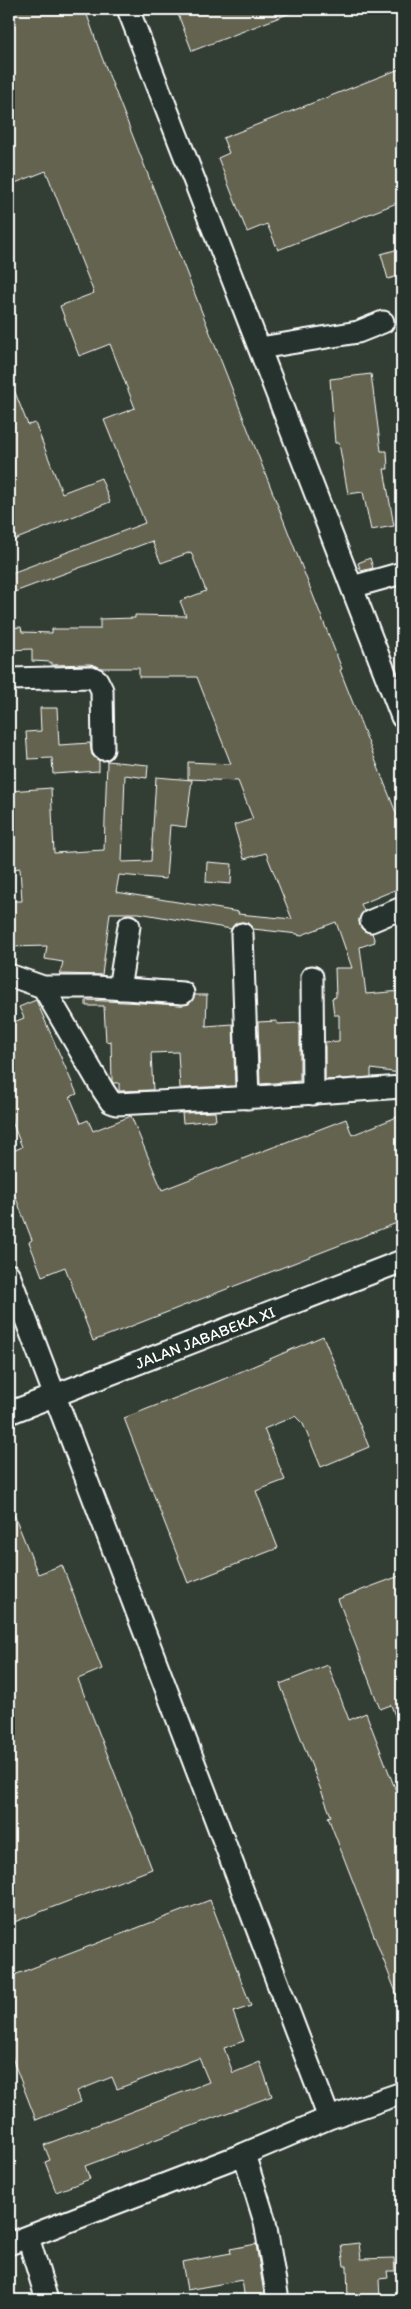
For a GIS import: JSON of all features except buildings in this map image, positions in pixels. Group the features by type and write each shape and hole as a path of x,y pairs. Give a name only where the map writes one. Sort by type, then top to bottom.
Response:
{"street":[{"path":"128,9 402,717"},
{"path":"260,348 358,332 383,322"},
{"path":"352,587 402,573"},
{"path":"9,679 91,677 97,680 102,690 103,749"},
{"path":"371,921 402,908"},
{"path":"119,989 129,926"},
{"path":"242,934 248,1098"},
{"path":"9,975 43,987 183,993"},
{"path":"312,978 313,1094"},
{"path":"43,987 112,1102 121,1105 402,1087"},
{"name":"JALAN JABABEKA XI","path":"9,1413 402,1261"},
{"path":"9,1275 329,2118"},
{"path":"47,2300 18,2241 244,2154 329,2118 402,2093"},
{"path":"244,2154 264,2222 278,2300"}]}
